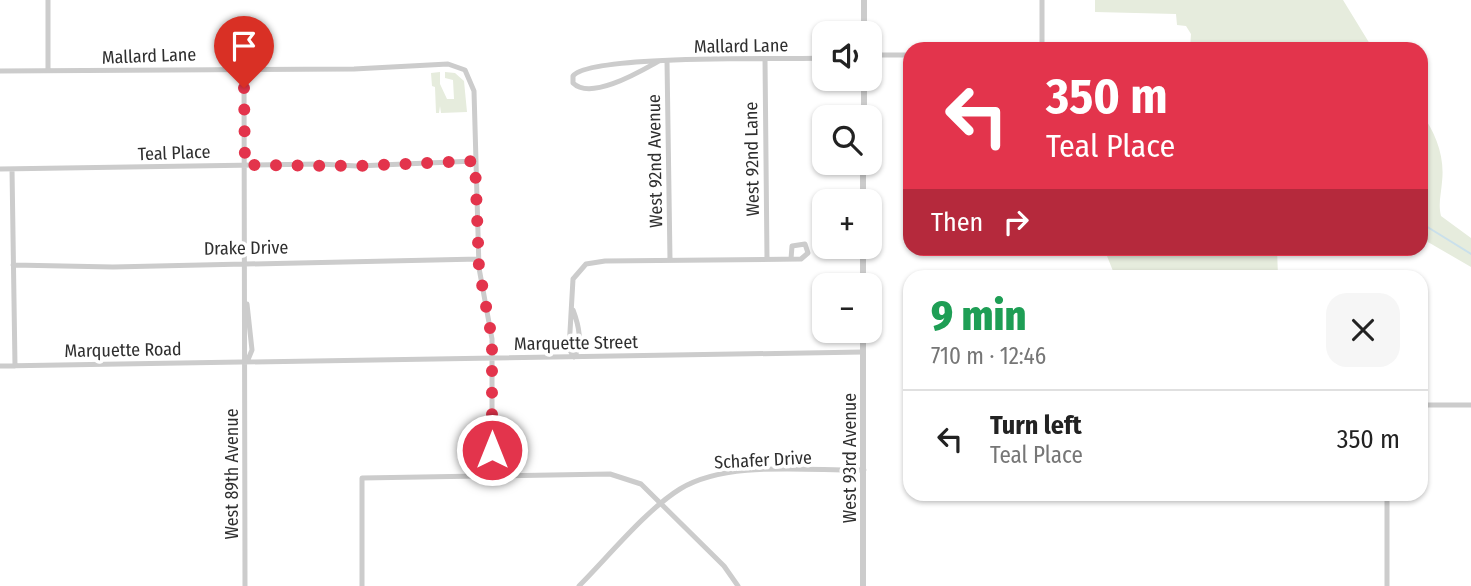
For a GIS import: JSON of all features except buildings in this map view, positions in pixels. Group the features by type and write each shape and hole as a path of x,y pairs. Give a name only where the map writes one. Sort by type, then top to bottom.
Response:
{"street":[{"path":"48,0 48,70"},
{"path":"864,0 864,21"},
{"path":"1042,0 1042,42"},
{"path":"882,55 903,55"},
{"name":"Mallard Lane","path":"659,61 610,84 583,88 573,83 573,76 580,70 628,62 659,61 765,60 812,58"},
{"name":"West 92nd Lane","path":"765,60 767,259"},
{"name":"West 92nd Avenue","path":"667,61 670,260"},
{"name":"Mallard Lane","path":"0,71 354,69 448,64 465,71 474,91 475,161"},
{"name":"West 89th Avenue","path":"244,68 246,301 242,351 247,362 245,586"},
{"path":"475,161 479,259 492,358 492,476"},
{"name":"Teal Place","path":"0,169 357,166 475,161"},
{"path":"12,169 15,366"},
{"name":"Drake Drive","path":"13,265 113,267 479,259"},
{"path":"574,357 569,349 573,279 576,272 594,261 791,259"},
{"name":"West 93rd Avenue","path":"863,343 863,586"},
{"name":"Marquette Street","path":"247,362 863,352"},
{"name":"Marquette Road","path":"0,366 247,362"},
{"path":"1428,405 1471,405"},
{"name":"Schafer Drive","path":"579,586 662,504 694,482 730,472 864,470"},
{"path":"362,586 362,478 610,474 641,484 724,566 738,586"},
{"path":"1387,501 1387,586"}],"green space":[{"path":"1095,0 1343,0 1369,42 1190,42 1191,34 1186,26 1177,25 1176,14 1095,12"},
{"path":"440,72 440,84 447,99 454,99 453,80 445,78 445,72 455,73 464,81 467,112 441,113 440,106 439,113 436,113 435,87 432,86 431,73"},
{"path":"1428,124 1441,154 1441,216 1471,238 1471,267 1428,242"},
{"path":"1107,256 1277,256 1278,270 1113,270"}],"waterway":[{"path":"1428,227 1471,254"}],"route":[{"path":"244,88 245,165 357,166 475,161 479,268 492,339 492,450"}]}
